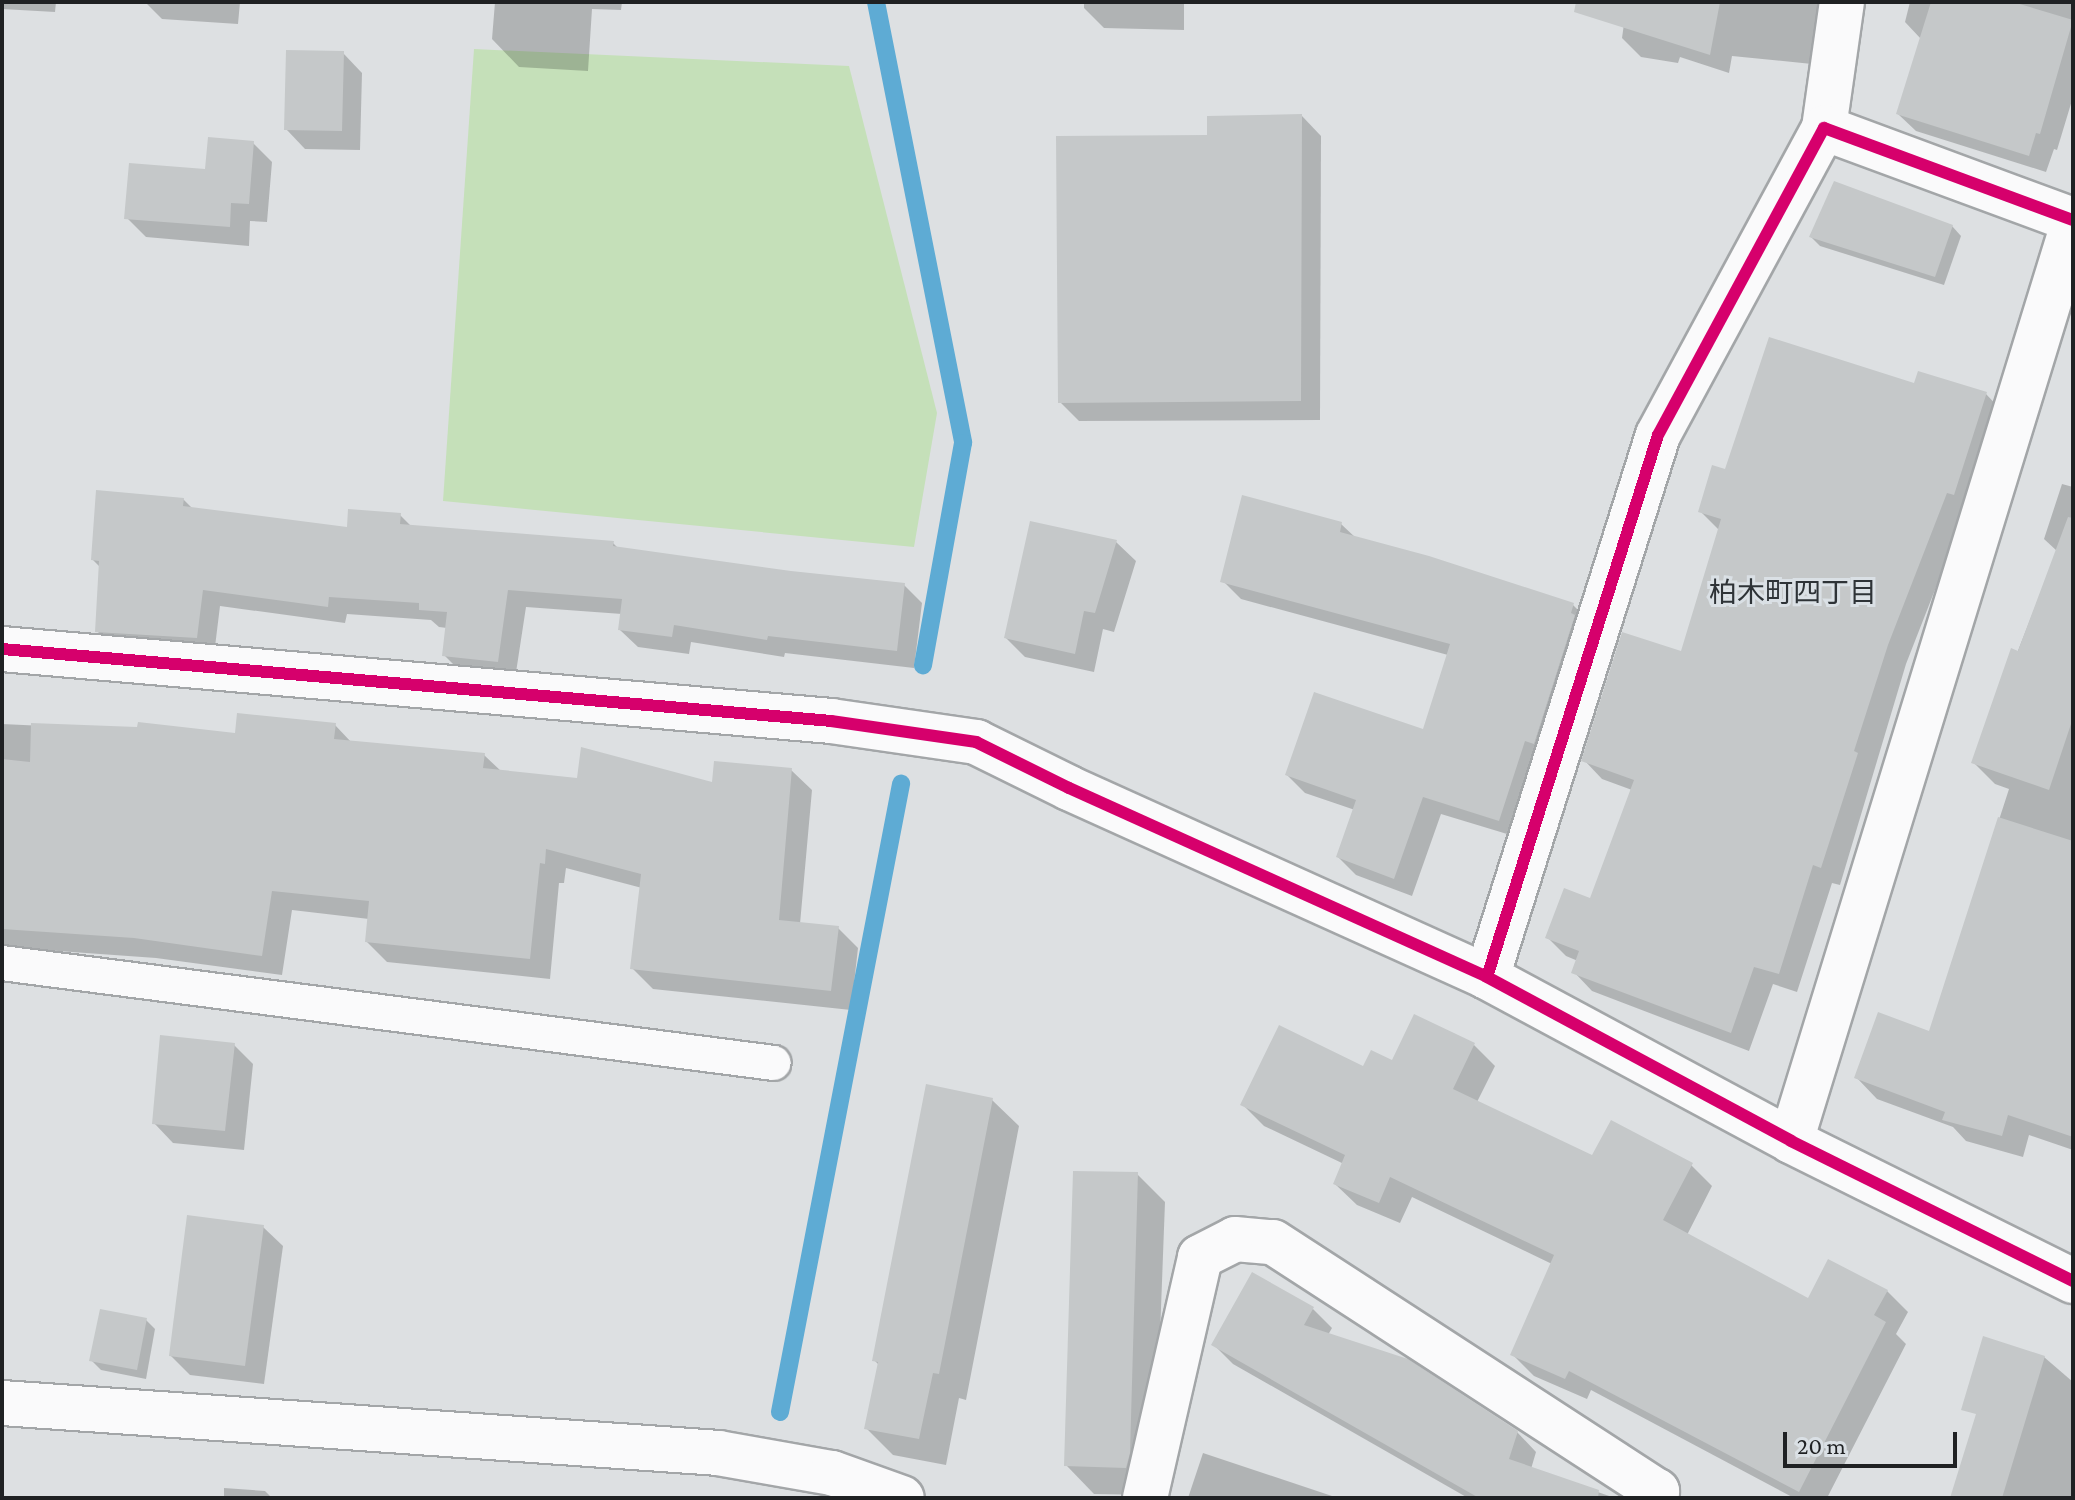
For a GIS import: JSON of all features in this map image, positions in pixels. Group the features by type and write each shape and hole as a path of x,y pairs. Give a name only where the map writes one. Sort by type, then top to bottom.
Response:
{"street":[{"path":"1487,977 1658,435 1824,128 1842,2"},
{"path":"1791,1141 2073,222 1824,128"},
{"path":"2,649 831,721 976,742 1069,788 1487,977 1791,1141 2073,1281"},
{"path":"1145,1498 1200,1257 1235,1239 1273,1242 1657,1491 1655,1498"},
{"path":"2,1403 718,1453 832,1473 902,1498"}],"lane":[{"path":"2,963 774,1063"}],"green space":[{"path":"474,49 849,66 937,413 914,547 443,501"}],"building":[{"path":"1576,2 1720,2 1710,55 1574,12"},
{"path":"1931,2 2013,2 2073,20 2040,134 2036,133 2029,156 1896,114"},
{"path":"286,50 344,51 342,131 284,130"},
{"path":"1302,114 1301,401 1058,403 1056,136 1207,135 1207,116"},
{"path":"208,137 254,141 249,204 231,203 230,227 124,219 129,163 205,169"},
{"path":"1834,181 1953,225 1935,277 1809,237"},
{"path":"1769,337 1914,383 1918,371 1987,392 1954,495 1947,493 1888,645 1821,868 1813,865 1779,974 1754,967 1731,1033 1571,973 1579,951 1545,938 1564,888 1590,898 1634,780 1581,761 1622,632 1681,651 1721,519 1698,512 1712,465 1725,469"},
{"path":"96,490 184,498 183,506 347,527 348,509 401,513 400,524 614,541 613,546 791,571 905,583 897,651 768,636 767,640 674,625 672,637 618,630 622,599 508,590 498,662 442,656 447,612 419,610 419,603 329,597 328,607 203,590 197,638 95,632 99,561 91,560"},
{"path":"1242,495 1342,522 1340,532 1429,556 1574,603 1571,613 1575,615 1534,744 1525,741 1499,821 1423,797 1394,879 1336,857 1356,800 1285,775 1314,692 1423,729 1450,644 1220,582"},
{"path":"2068,517 2073,518 2073,718 2049,790 1971,763 2011,648 2018,651"},
{"path":"1030,521 1117,540 1095,613 1084,611 1075,654 1004,638"},
{"path":"237,713 336,723 334,739 485,753 483,768 577,778 581,747 712,782 714,761 792,768 779,920 839,926 831,991 630,969 641,874 546,849 545,864 540,863 530,959 365,942 369,901 272,891 262,956 134,938 2,929 2,759 30,762 31,723 137,727 138,722 235,733"},
{"path":"1998,817 2073,841 2073,1137 2008,1115 2002,1136 1942,1120 1945,1112 1854,1078 1878,1012 1929,1031"},
{"path":"1414,1014 1475,1043 1453,1089 1592,1155 1611,1120 1693,1163 1663,1220 1808,1298 1828,1259 1888,1290 1874,1315 1886,1322 1799,1492 1569,1371 1565,1379 1510,1355 1554,1255 1390,1177 1379,1203 1333,1184 1345,1155 1240,1105 1279,1025 1363,1066 1371,1050 1392,1060"},
{"path":"160,1035 235,1043 225,1131 152,1124"},
{"path":"926,1084 993,1098 939,1374 933,1373 919,1439 864,1429 878,1362 872,1361"},
{"path":"1073,1171 1138,1172 1130,1453 1126,1468 1064,1466"},
{"path":"187,1215 264,1225 245,1366 169,1356"},
{"path":"1252,1272 1314,1307 1304,1325 1408,1359 1518,1431 1509,1459 1599,1490 1598,1498 1479,1498 1211,1345"},
{"path":"100,1309 147,1318 137,1370 89,1361"},
{"path":"1983,1336 2045,1356 2002,1498 1950,1498 1976,1414 1961,1410"}],"waterway":[{"path":"876,2 963,443 923,665"},
{"path":"780,1412 901,784"}],"cycle path":[{"path":"1487,977 1658,435 1824,128 2073,220"},
{"path":"2,649 831,721 976,742 1069,788 1487,977 1791,1141 2073,1281"}],"district":[{"name":"柏木町四丁目","path":"1793,593"}]}
